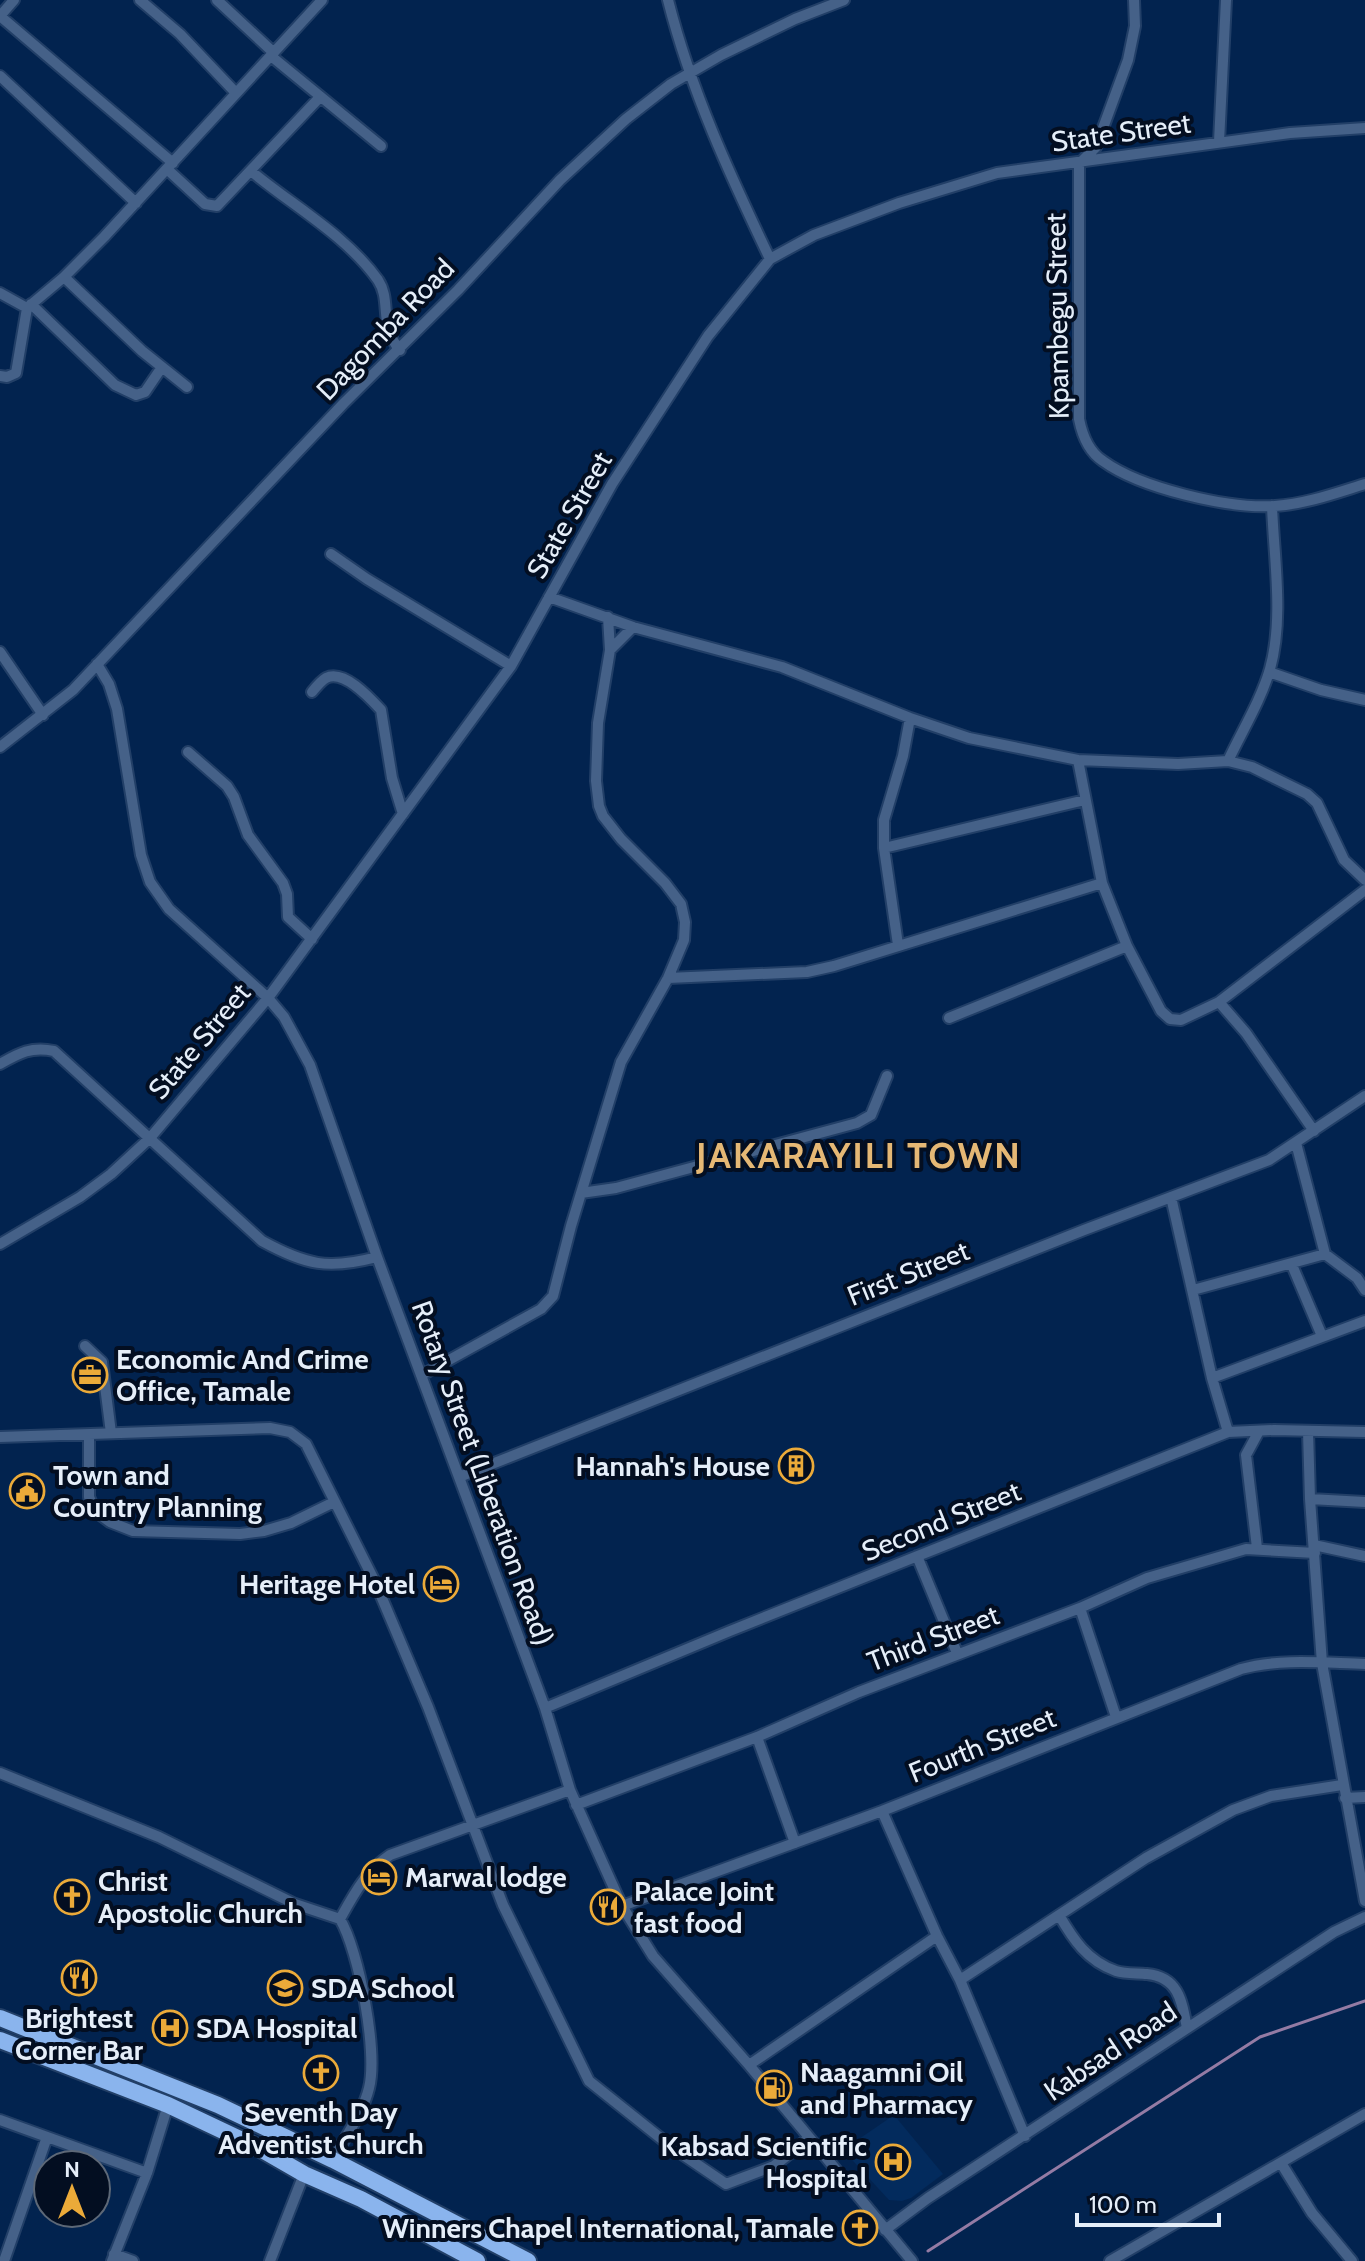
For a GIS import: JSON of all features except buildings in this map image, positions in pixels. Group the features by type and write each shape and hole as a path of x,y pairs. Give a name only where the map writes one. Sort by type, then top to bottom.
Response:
{"highway":[{"path":"0,2018 218,2105 333,2160 528,2261"},
{"path":"0,2040 168,2105 257,2147 304,2174 361,2199 477,2261"}],"street":[{"path":"14,0 0,16 170,166 211,207 220,204 320,97"},
{"path":"140,0 180,34 236,93"},
{"path":"217,0 320,97 381,146"},
{"path":"668,0 690,72 726,168 770,259"},
{"name":"Dagomba Road","path":"0,747 73,690 344,403 400,350 580,160 647,101 690,72 772,29 844,0"},
{"path":"1079,163 1096,147 1128,60 1134,34 1134,0"},
{"path":"1219,142 1226,0"},
{"path":"0,376 16,373 29,306 64,277 136,203 273,55 317,1"},
{"path":"0,76 136,203"},
{"name":"State Street","path":"0,1244 80,1197 111,1174 150,1138 268,998 511,666 612,484 723,316 770,259 814,235 968,180 997,173 1322,129 1365,128"},
{"name":"Kpambegu Street","path":"1079,163 1079,419 1090,448 1111,466 1165,489 1205,499 1272,506 1302,503 1365,484"},
{"path":"251,171 325,228 359,258 380,283 388,333 400,350"},
{"path":"64,277 187,387"},
{"path":"0,293 29,306 115,385 131,393 145,392 162,367"},
{"path":"1228,761 1269,672 1276,624 1272,506"},
{"path":"331,554 511,666"},
{"path":"549,597 633,627 782,667 969,738 1078,760 1178,764 1228,761 1252,767 1307,794 1317,803 1344,860 1365,880"},
{"path":"422,1375 547,1305 553,1296 621,1062 668,978 684,940 685,922 681,904 603,816 597,796 598,723 610,650 608,617"},
{"path":"610,650 633,627"},
{"path":"0,652 43,715"},
{"name":"Rotary Street (Liberation Road)","path":"97,664 109,684 117,709 141,855 150,882 169,909 268,998 284,1017 310,1065 377,1257 545,1708 570,1790 622,1906 653,1956 749,2065 912,2261"},
{"path":"1269,672 1321,690 1365,700"},
{"path":"312,692 325,679 343,678 381,710 392,778 403,814"},
{"path":"898,945 884,848 884,820 903,756 910,718"},
{"path":"188,752 227,786 248,835 283,883 288,917 312,939"},
{"path":"1078,760 1102,883 1127,946 1161,1011 1170,1019 1181,1020 1219,1002 1365,890"},
{"path":"884,848 1085,800"},
{"path":"668,978 807,972 1102,883"},
{"path":"949,1018 1127,946"},
{"path":"1219,1002 1246,1033 1314,1131"},
{"path":"2,1062 25,1050 41,1048 54,1051 262,1241 287,1255 328,1265 347,1265 377,1257"},
{"path":"581,1193 616,1188 857,1123 871,1115 887,1076"},
{"name":"First Street","path":"459,1477 1269,1160 1365,1096"},
{"path":"1296,1143 1325,1254 1357,1278 1365,1290"},
{"path":"1171,1197 1212,1378 1228,1432"},
{"path":"1193,1290 1325,1254"},
{"path":"1292,1265 1322,1336"},
{"path":"1212,1378 1365,1321"},
{"path":"85,1346 102,1362 111,1433"},
{"path":"0,1437 270,1428 290,1432 306,1444 376,1584 474,1823 503,1905 583,2070 597,2090 726,2184 774,2166 809,2138"},
{"path":"1257,1548 1246,1455 1259,1431"},
{"path":"1308,1431 1322,1663 1365,1901"},
{"name":"Second Street","path":"545,1708 1228,1432 1365,1432"},
{"path":"89,1435 89,1497 95,1511 110,1522 133,1531 240,1534 264,1531 291,1523 334,1502"},
{"path":"1310,1499 1365,1502"},
{"name":"Third Street","path":"576,1805 757,1737 859,1692 1080,1608 1147,1578 1211,1557 1257,1548 1314,1549 1365,1556"},
{"path":"917,1556 957,1653"},
{"path":"1080,1608 1116,1717"},
{"name":"Fourth Street","path":"622,1906 882,1811 1116,1717 1265,1662 1365,1664"},
{"path":"757,1737 795,1843"},
{"path":"0,1773 159,1837 295,1904 340,1919 349,1934 360,1984 371,2066 369,2087 361,2109 333,2160"},
{"path":"960,1980 1146,1858 1233,1810 1271,1796 1342,1785"},
{"path":"340,1919 376,1864 390,1855 570,1790"},
{"path":"1345,1798 1365,1797"},
{"path":"882,1811 937,1936 960,1980 1025,2136"},
{"path":"1059,1915 1077,1946 1106,1966 1118,1972 1157,1975 1166,1979 1180,1993 1187,2028"},
{"name":"Kabsad Road","path":"885,2230 928,2198 1334,1932 1365,1917"},
{"path":"749,2065 937,1936"},
{"path":"133,2261 113,2258 147,2173 168,2105"},
{"path":"1110,2261 1365,2114"},
{"path":"0,2120 147,2173"},
{"path":"5,2259 47,2137"},
{"path":"1281,2163 1312,2213 1352,2261"},
{"path":"274,2260 304,2174"}],"shaded area":[{"name":"Kabsad Scientific Hospital","path":"894,2115 943,2174 911,2198 902,2201 889,2200 843,2150"}],"waterway":[{"path":"928,2251 1260,2037 1365,2001"}],"place":[{"name":"Economic And Crime Office, Tamale","path":"90,1375"},
{"name":"Hannah's House","path":"796,1466"},
{"name":"Town and Country Planning","path":"27,1491"},
{"name":"Heritage Hotel","path":"441,1584"},
{"name":"Marwal lodge","path":"379,1877"},
{"name":"Christ Apostolic Church","path":"72,1897"},
{"name":"Palace Joint fast food","path":"608,1907"},
{"name":"Brightest Corner Bar","path":"79,1978"},
{"name":"SDA School","path":"285,1988"},
{"name":"SDA Hospital","path":"170,2028"},
{"name":"Seventh Day Adventist Church","path":"321,2073"},
{"name":"Naagamni Oil and Pharmacy","path":"774,2088"},
{"name":"Kabsad Scientific Hospital","path":"893,2162"},
{"name":"Winners Chapel International, Tamale","path":"860,2228"}],"district":[{"name":"JAKARAYILI TOWN","path":"859,1155"}]}
